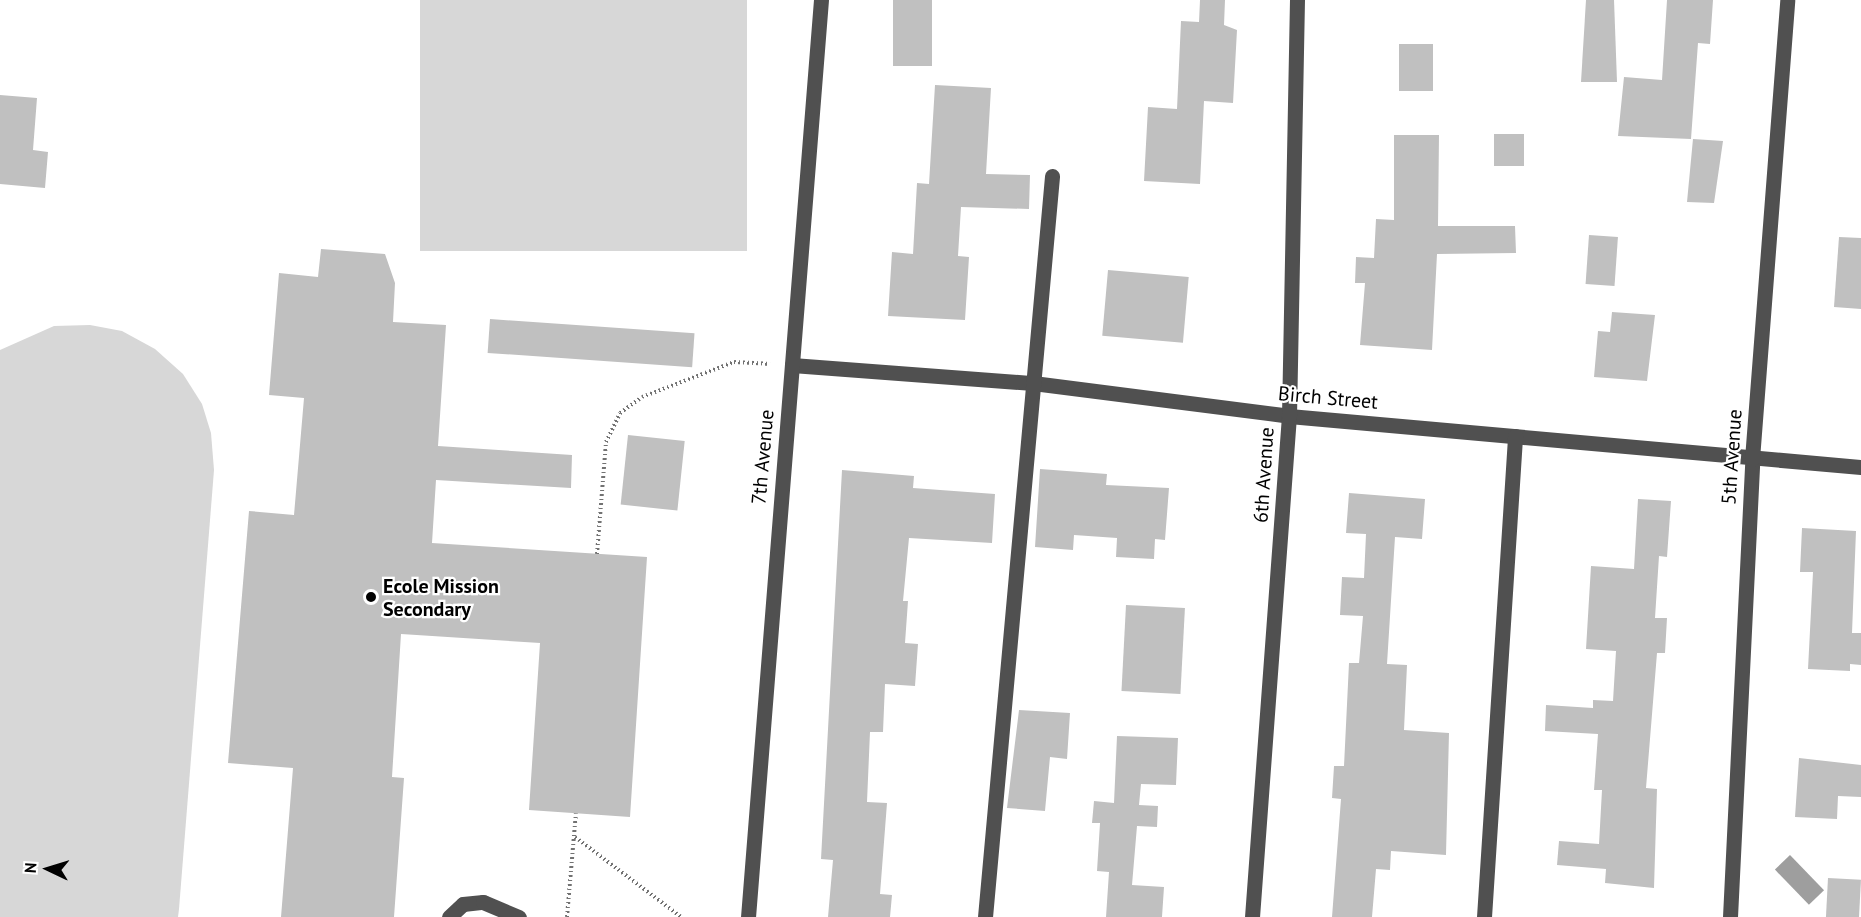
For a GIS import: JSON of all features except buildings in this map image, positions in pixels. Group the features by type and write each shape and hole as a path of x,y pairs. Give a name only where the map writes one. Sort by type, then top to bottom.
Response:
{"street":[{"name":"7th Avenue","path":"748,917 821,0"},
{"name":"6th Avenue","path":"1252,917 1289,416 1296,0"},
{"name":"5th Avenue","path":"1730,917 1752,459 1787,0"},
{"path":"985,917 1052,176"},
{"name":"Birch Street","path":"792,365 1034,383 1289,416 1861,467"},
{"path":"1484,917 1515,436"},
{"path":"449,917 463,904 483,902 519,917"}],"path":[{"path":"597,554 606,442 620,413 642,397 734,362 792,365"},
{"path":"567,917 576,837 576,813"},
{"path":"576,837 681,917"}],"shaded area":[{"path":"420,0 747,0 747,251 420,251"},
{"path":"90,325 122,331 155,349 183,374 202,404 211,433 214,470 178,917 0,917 0,350 54,326"},
{"path":"1790,855 1824,890 1809,905 1775,870"}],"place":[{"name":"Ecole Mission Secondary","path":"371,597"}]}
